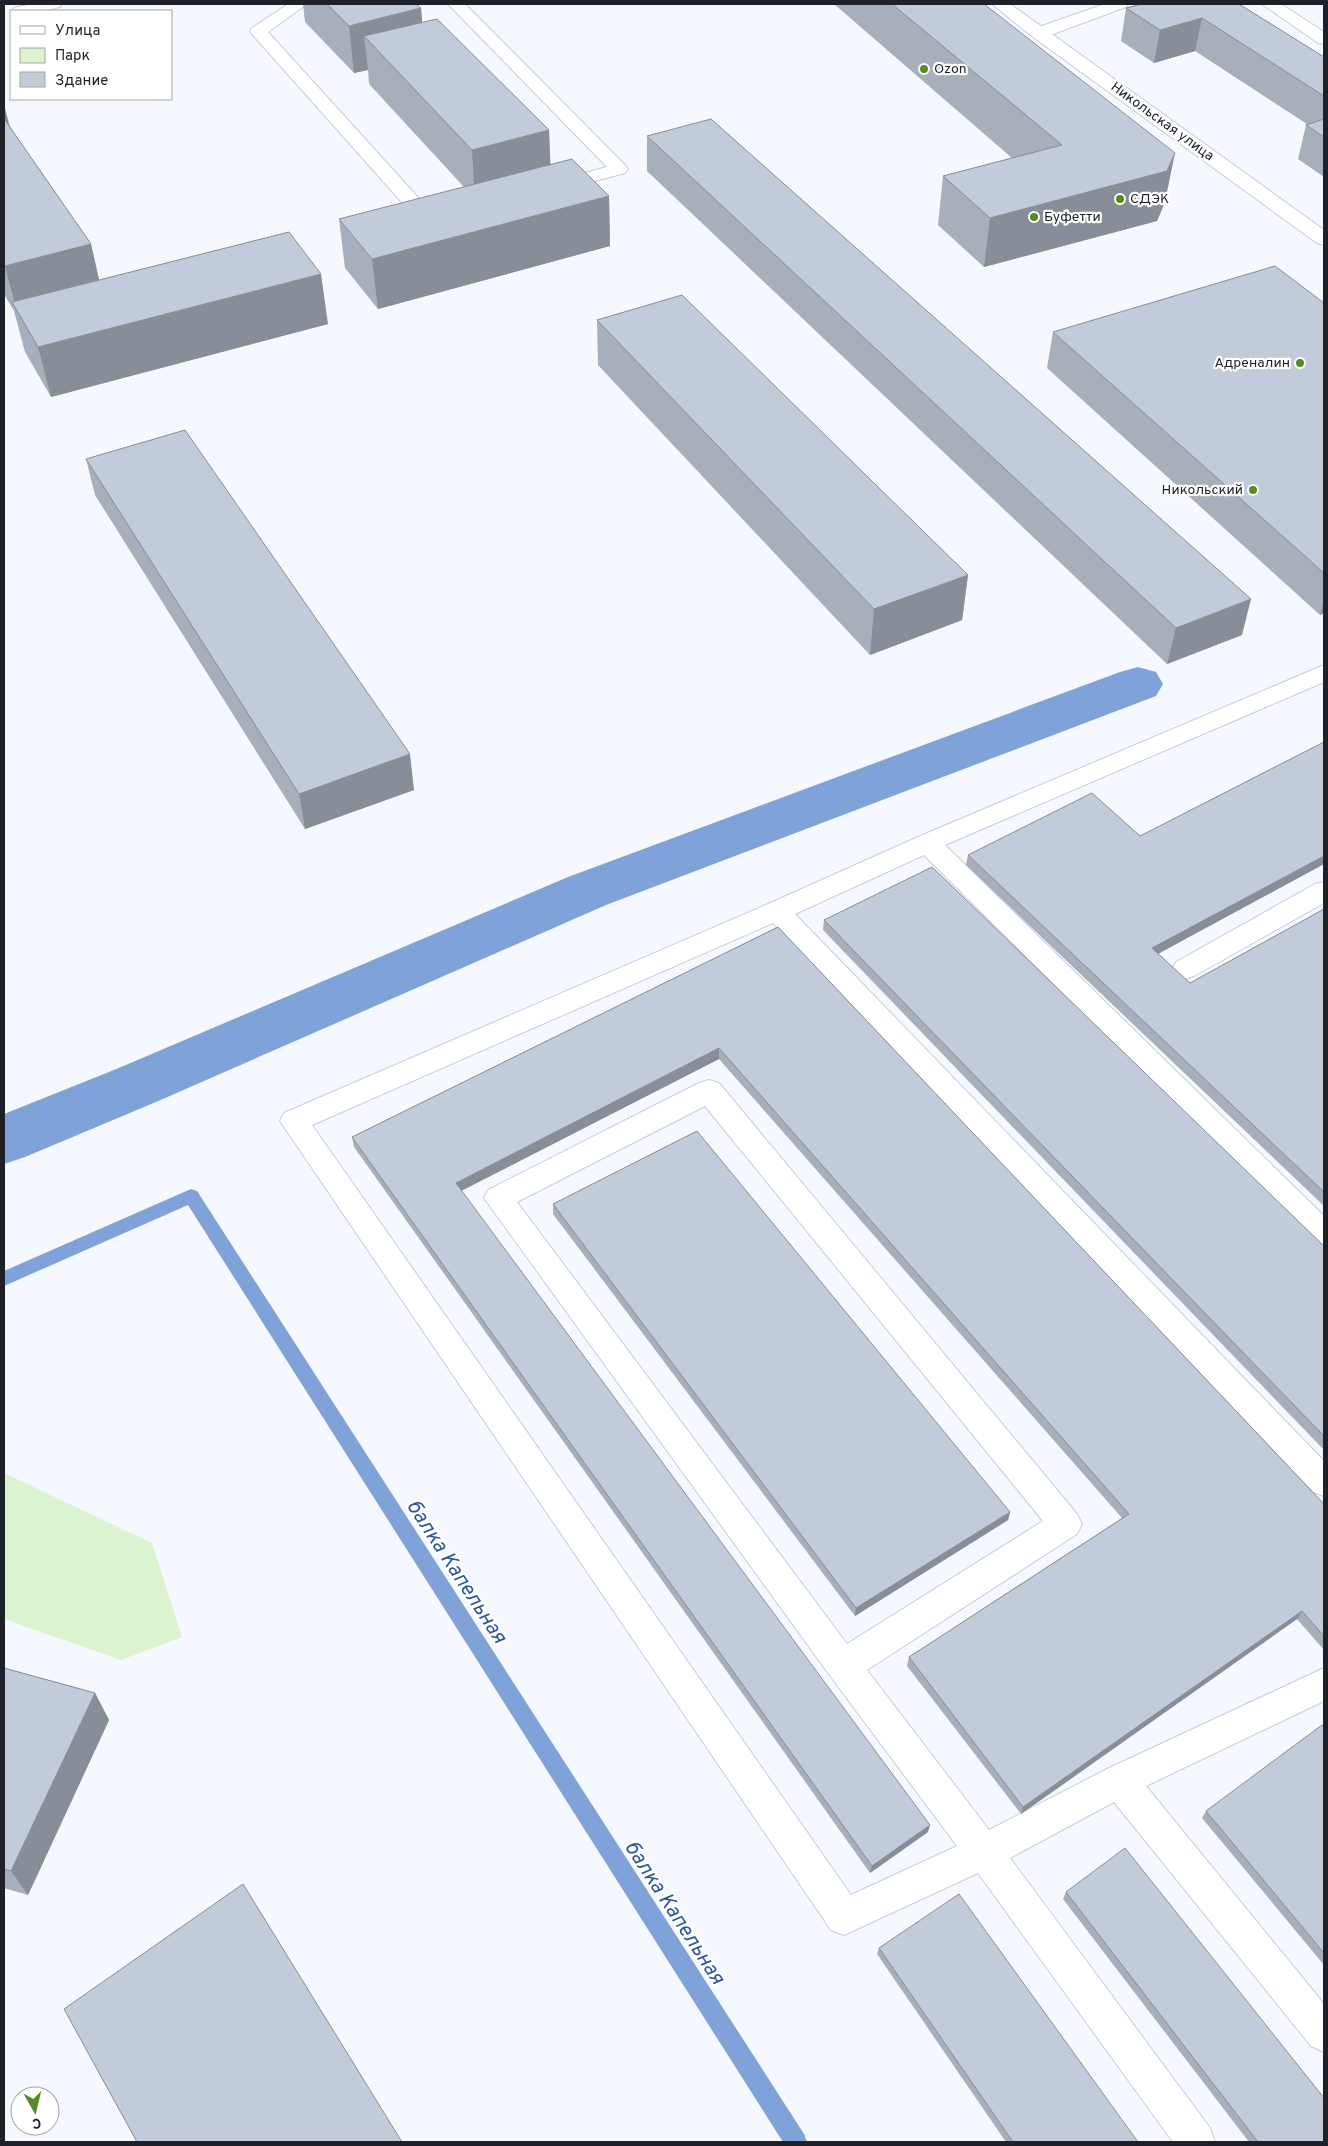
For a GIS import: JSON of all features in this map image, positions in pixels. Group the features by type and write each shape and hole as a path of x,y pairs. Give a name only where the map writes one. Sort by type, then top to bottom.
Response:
{"street":[{"path":"25,10 54,4"},
{"path":"297,4 258,31 430,222 458,214"},
{"path":"456,4 619,169 534,192"},
{"name":"Никольская улица","path":"1000,4 1324,239"},
{"path":"1038,33 1120,4"},
{"path":"1270,4 1324,39"},
{"path":"1322,1689 1119,1781 984,1852 844,1917 294,1121 777,911 927,843 1324,673"},
{"path":"927,843 1324,1234"},
{"path":"1185,969 1324,891"},
{"path":"777,911 1324,1482"},
{"path":"843,1666 1066,1524 709,1092 498,1198 843,1666 984,1852 1196,2142"},
{"path":"1119,1781 1324,2033"}],"green space":[{"path":"4,1473 152,1543 182,1637 121,1660 4,1619"}],"building":[{"path":"327,4 416,4 421,8 349,26"},
{"path":"892,4 984,4 1175,153 1167,171 990,218 943,176 1062,145"},
{"path":"1142,4 1239,4 1324,57 1324,96 1202,18 1160,30 1126,8"},
{"path":"437,19 549,130 472,150 364,36"},
{"path":"711,119 1251,599 1176,628 647,136"},
{"path":"1324,119 1324,137 1306,125"},
{"path":"5,120 91,244 4,265"},
{"path":"572,159 609,196 372,259 339,219"},
{"path":"289,232 321,274 38,347 12,302"},
{"name":"Никольский","path":"1275,266 1324,303 1324,573 1053,332"},
{"path":"682,295 968,575 874,609 597,320"},
{"path":"185,430 410,754 299,794 86,459"},
{"path":"1324,742 1324,856 1152,948 1190,983 1324,909 1324,1192 968,855 1092,793 1140,836"},
{"path":"932,867 1324,1246 1324,1436 824,920"},
{"path":"778,927 1324,1504 1324,1636 1302,1611 1023,1807 909,1657 1129,1514 719,1048 456,1183 930,1825 872,1866 352,1137"},
{"path":"697,1131 1010,1512 856,1608 553,1204"},
{"path":"4,1668 95,1693 11,1871 4,1869"},
{"path":"1322,1725 1324,1727 1324,1953 1206,1811"},
{"path":"1125,1848 1324,2098 1324,2142 1258,2142 1066,1892"},
{"path":"243,1884 402,2142 137,2142 64,2009"},
{"path":"959,1894 1138,2142 1013,2142 879,1948"}],"waterway":[{"path":"4,1140 135,1086 587,891 1138,684"},
{"name":"балка Капельная","path":"4,1279 191,1196 796,2142"}],"place":[{"name":"Ozon","path":"924,69"},
{"name":"СДЭК","path":"1120,199"},
{"name":"Буфетти","path":"1034,217"},
{"name":"Адреналин","path":"1300,363"},
{"name":"Никольский","path":"1253,490"}]}
